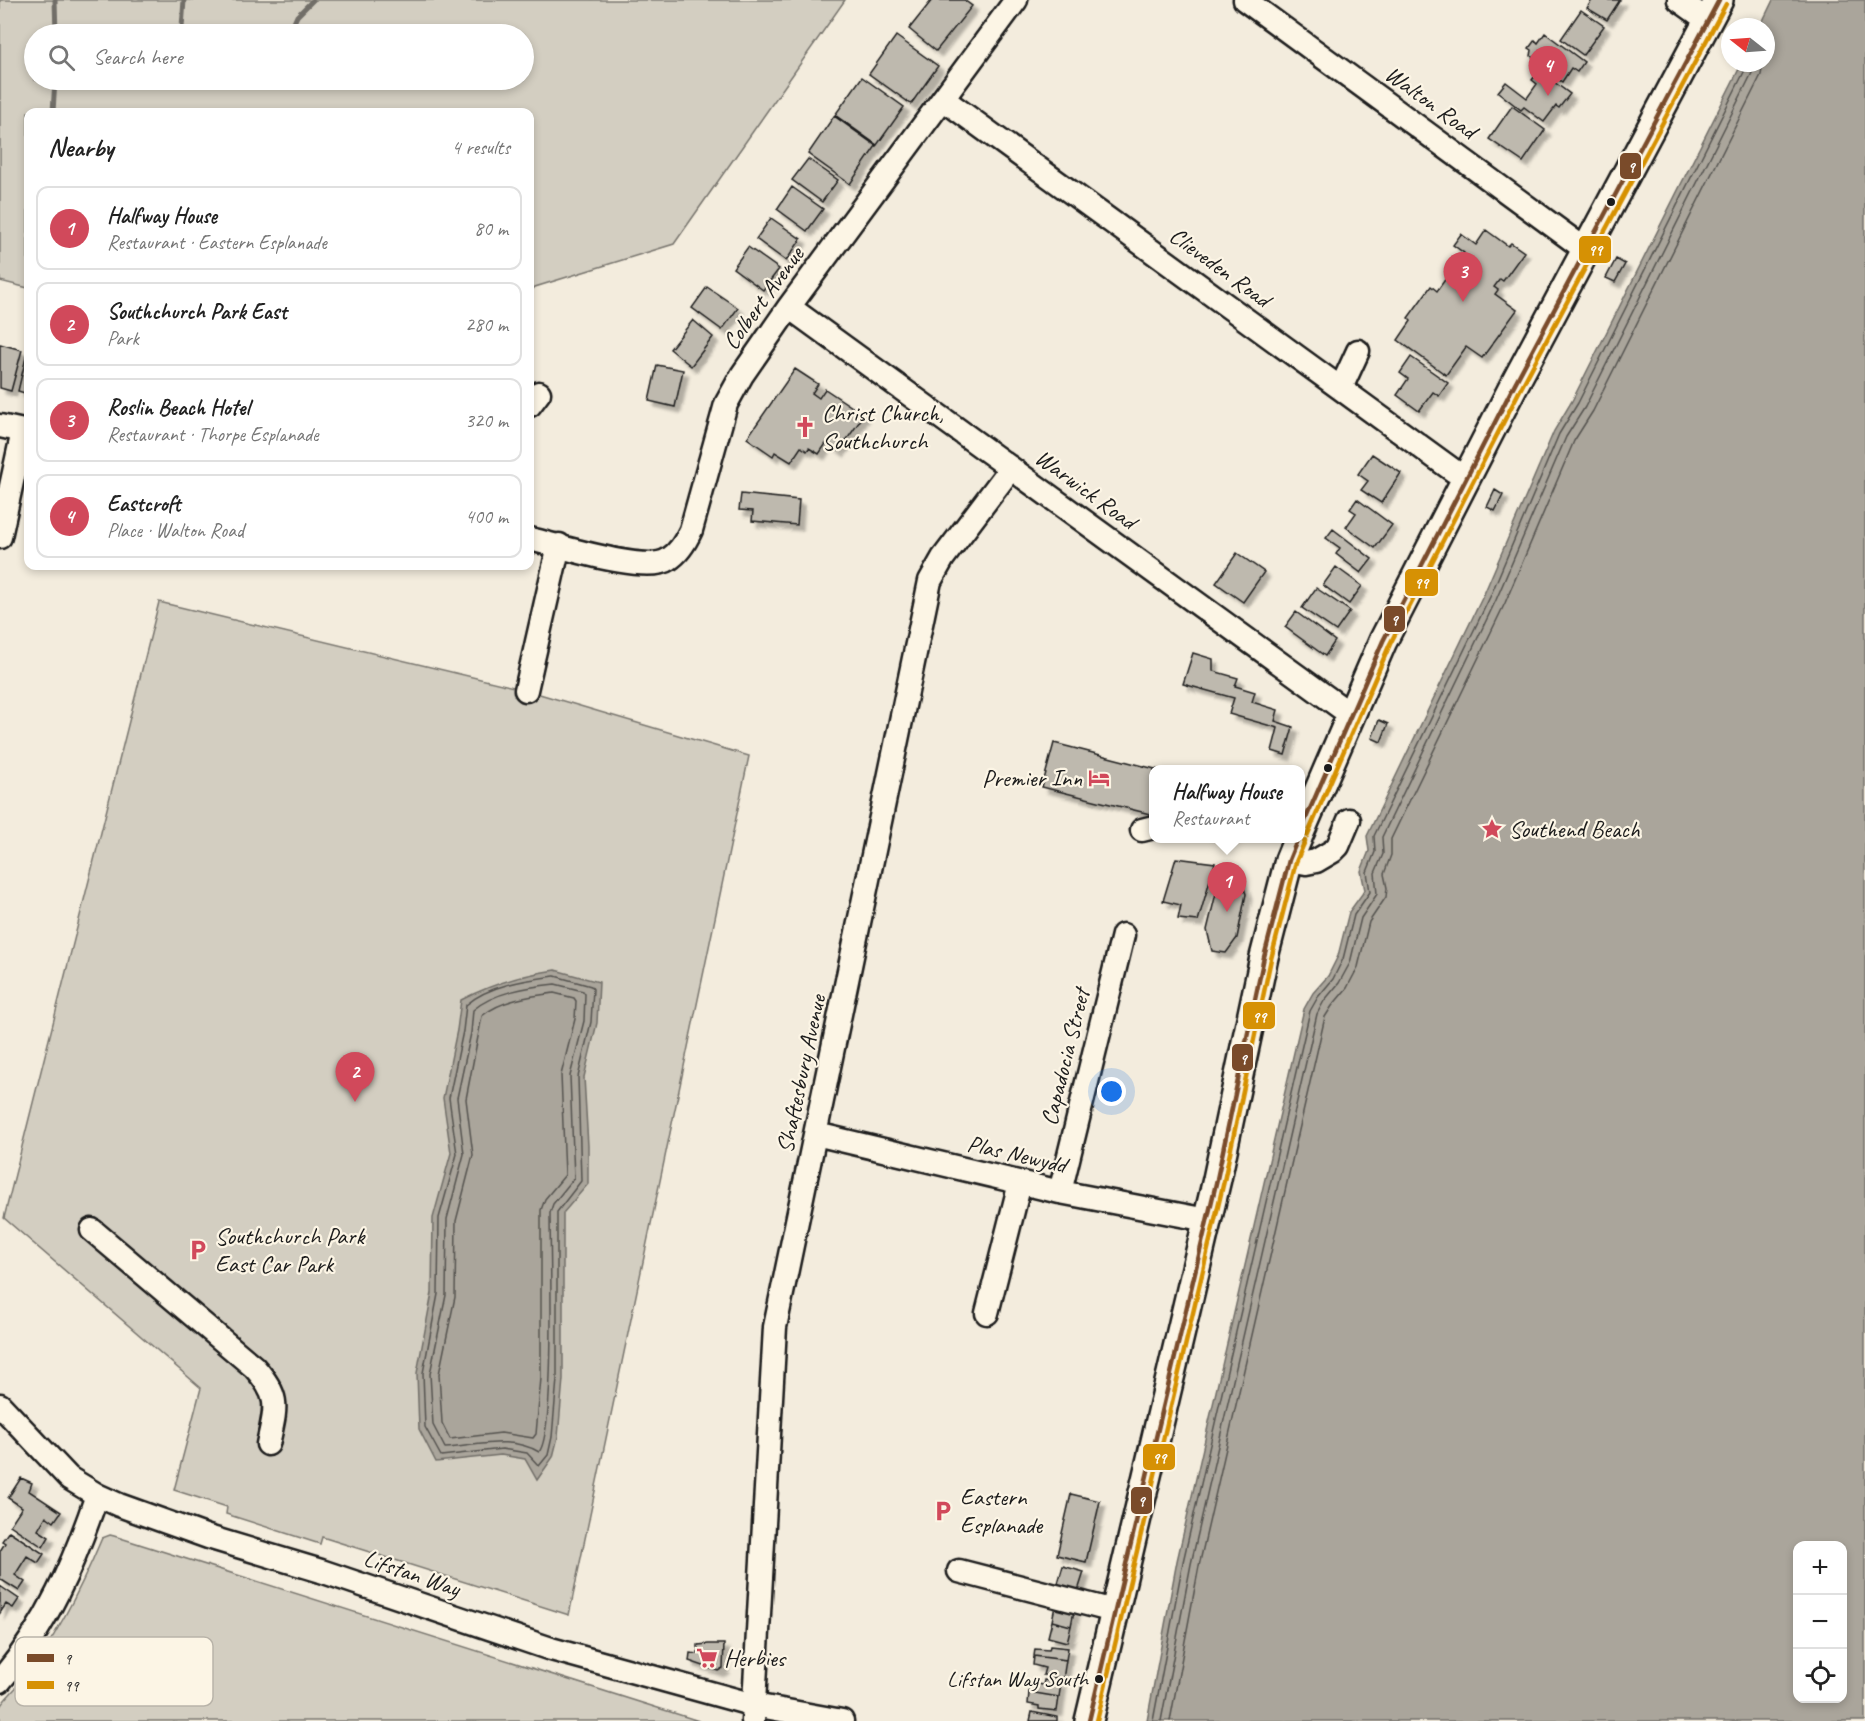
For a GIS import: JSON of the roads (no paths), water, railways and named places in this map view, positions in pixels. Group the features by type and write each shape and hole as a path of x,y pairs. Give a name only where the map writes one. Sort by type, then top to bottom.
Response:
{"main road":[{"path":"1305,821 1383,641 1586,248 1714,9"},
{"path":"1089,1721 1207,1220 1264,957 1294,849"}],"street":[{"name":"Colbert Avenue","path":"534,540 628,563 645,565 668,560 683,546 694,521 730,395 789,307 1016,0"},
{"name":"Walton Road","path":"1245,0 1586,248"},
{"path":"1679,0 1700,15 1714,9"},
{"name":"Clieveden Road","path":"943,99 1454,471 1467,477"},
{"name":"Warwick Road","path":"789,307 1340,707 1352,712"},
{"path":"1341,388 1358,351"},
{"path":"0,426 24,432"},
{"path":"0,537 24,440"},
{"name":"Shaftesbury Avenue","path":"754,1713 775,1327 930,581 939,564 1011,468"},
{"path":"526,690 559,545"},
{"path":"1294,849 1306,863 1316,861 1338,846 1349,819"},
{"name":"Capadocia Street","path":"1060,1192 1123,935"},
{"name":"Plas Newydd","path":"816,1134 1060,1192 1207,1220"},
{"path":"984,1312 1020,1183"},
{"path":"92,1230 254,1367 275,1399 275,1412 268,1444"},
{"name":"Lifstan Way","path":"0,1405 69,1478 97,1495 208,1537 321,1570 551,1649 754,1713 842,1721"},
{"path":"33,1637 60,1590 81,1543 97,1495"},
{"path":"959,1571 1114,1611"},
{"path":"2,1674 15,1660"}],"water":[{"path":"1773,0 1865,0 1865,1721 1147,1721 1177,1561 1304,1009 1313,993 1328,976 1338,956 1349,912 1365,890 1361,871 1369,851 1367,836 1484,594 1554,431 1572,401 1737,72 1775,72 1775,18 1764,18"},
{"path":"555,970 599,982 597,1023 584,1077 588,1184 563,1213 563,1379 558,1437 553,1457 537,1480 525,1459 501,1455 436,1462 419,1429 417,1373 432,1293 433,1218 451,1153 443,1098 461,1000 507,981"}],"waterway":[{"path":"55,0 56,24"},
{"path":"182,24 184,0"},
{"path":"293,24 297,16 313,0"},
{"path":"53,108 54,90"}],"place":[{"name":"Eastcroft","path":"1548,96"},
{"name":"Roslin Beach Hotel","path":"1463,302"},
{"name":"Christ Church, Southchurch","path":"805,427"},
{"name":"Premier Inn","path":"1099,778"},
{"name":"Southend Beach","path":"1492,829"},
{"name":"Halfway House","path":"1227,912"},
{"name":"Southchurch Park East","path":"355,1102"},
{"name":"Southchurch Park East Car Park","path":"198,1250"},
{"name":"Eastern Esplanade","path":"943,1511"},
{"name":"Herbies","path":"707,1658"},
{"name":"Lifstan Way South","path":"1099,1679"}]}
